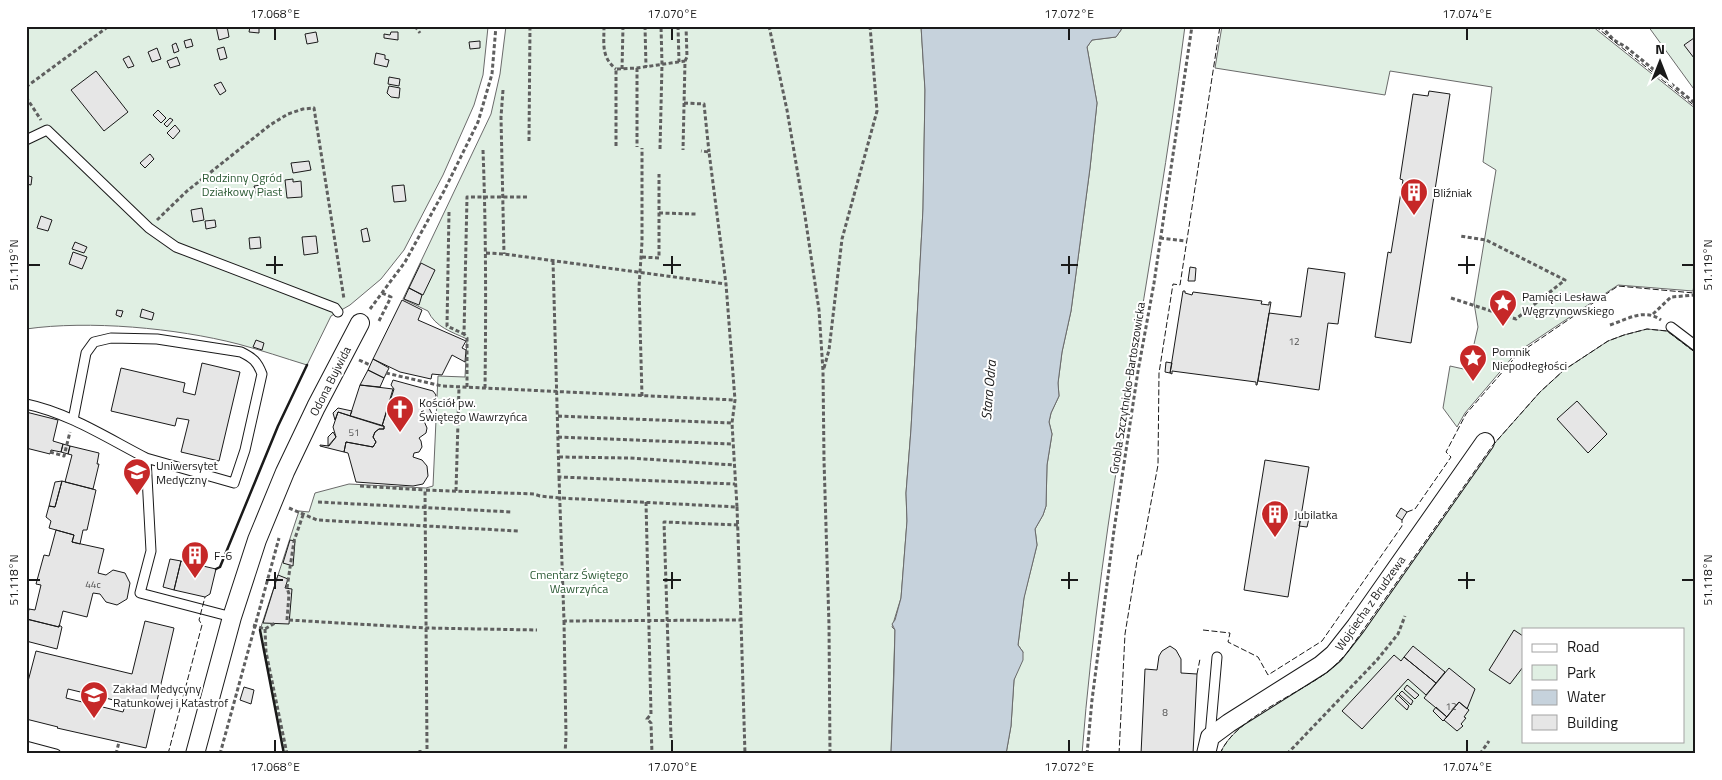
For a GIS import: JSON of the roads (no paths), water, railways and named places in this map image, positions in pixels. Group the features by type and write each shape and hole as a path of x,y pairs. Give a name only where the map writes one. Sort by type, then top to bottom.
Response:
{"street":[{"name":"Odona Bujwida","path":"195,754 232,617 257,540 284,472 316,407 367,326"},
{"name":"Wojciecha z Brudzewa","path":"1208,745 1229,723 1321,665 1334,654 1356,626 1485,442"}],"lane":[{"path":"26,140 47,130 149,228 176,247 336,310"},
{"path":"1670,327 1696,346"},
{"path":"26,404 46,408 73,420 146,458 234,483 245,450 262,374 258,363 241,352 157,339 111,338 94,342 86,354 73,420"},
{"path":"146,458 151,551 140,593 232,617"},
{"path":"1208,745 1217,657"},
{"path":"26,746 56,754"}],"water":[{"name":"Stara Odra","path":"921,26 1122,26 1116,37 1092,40 1087,47 1097,103 1090,168 1071,311 1062,352 1058,383 1059,396 1049,422 1052,434 1047,465 1046,506 1035,529 1037,545 1024,598 1018,645 1023,652 1023,660 1014,680 1011,726 1006,754 891,754 895,630 892,624 895,620 901,598 907,521 906,493 923,209 925,90"}],"place":[{"name":"Bliźniak","path":"1414,216"},
{"name":"Pamięci Lesława Węgrzynowskiego","path":"1503,327"},
{"name":"Pomnik Niepodłegłości","path":"1473,382"},
{"name":"Kościół pw. Świętego Wawrzyńca","path":"400,433"},
{"name":"Uniwersytet Medyczny","path":"137,496"},
{"name":"Jubilatka","path":"1275,538"},
{"name":"F-6","path":"195,579"},
{"name":"Zakład Medycyny Ratunkowej i Katastrof","path":"94,719"}],"park label":[{"name":"Rodzinny Ogród Działkowy Piast","path":"242,184"},
{"name":"Cmentarz Świętego Wawrzyńca","path":"579,581"}]}
